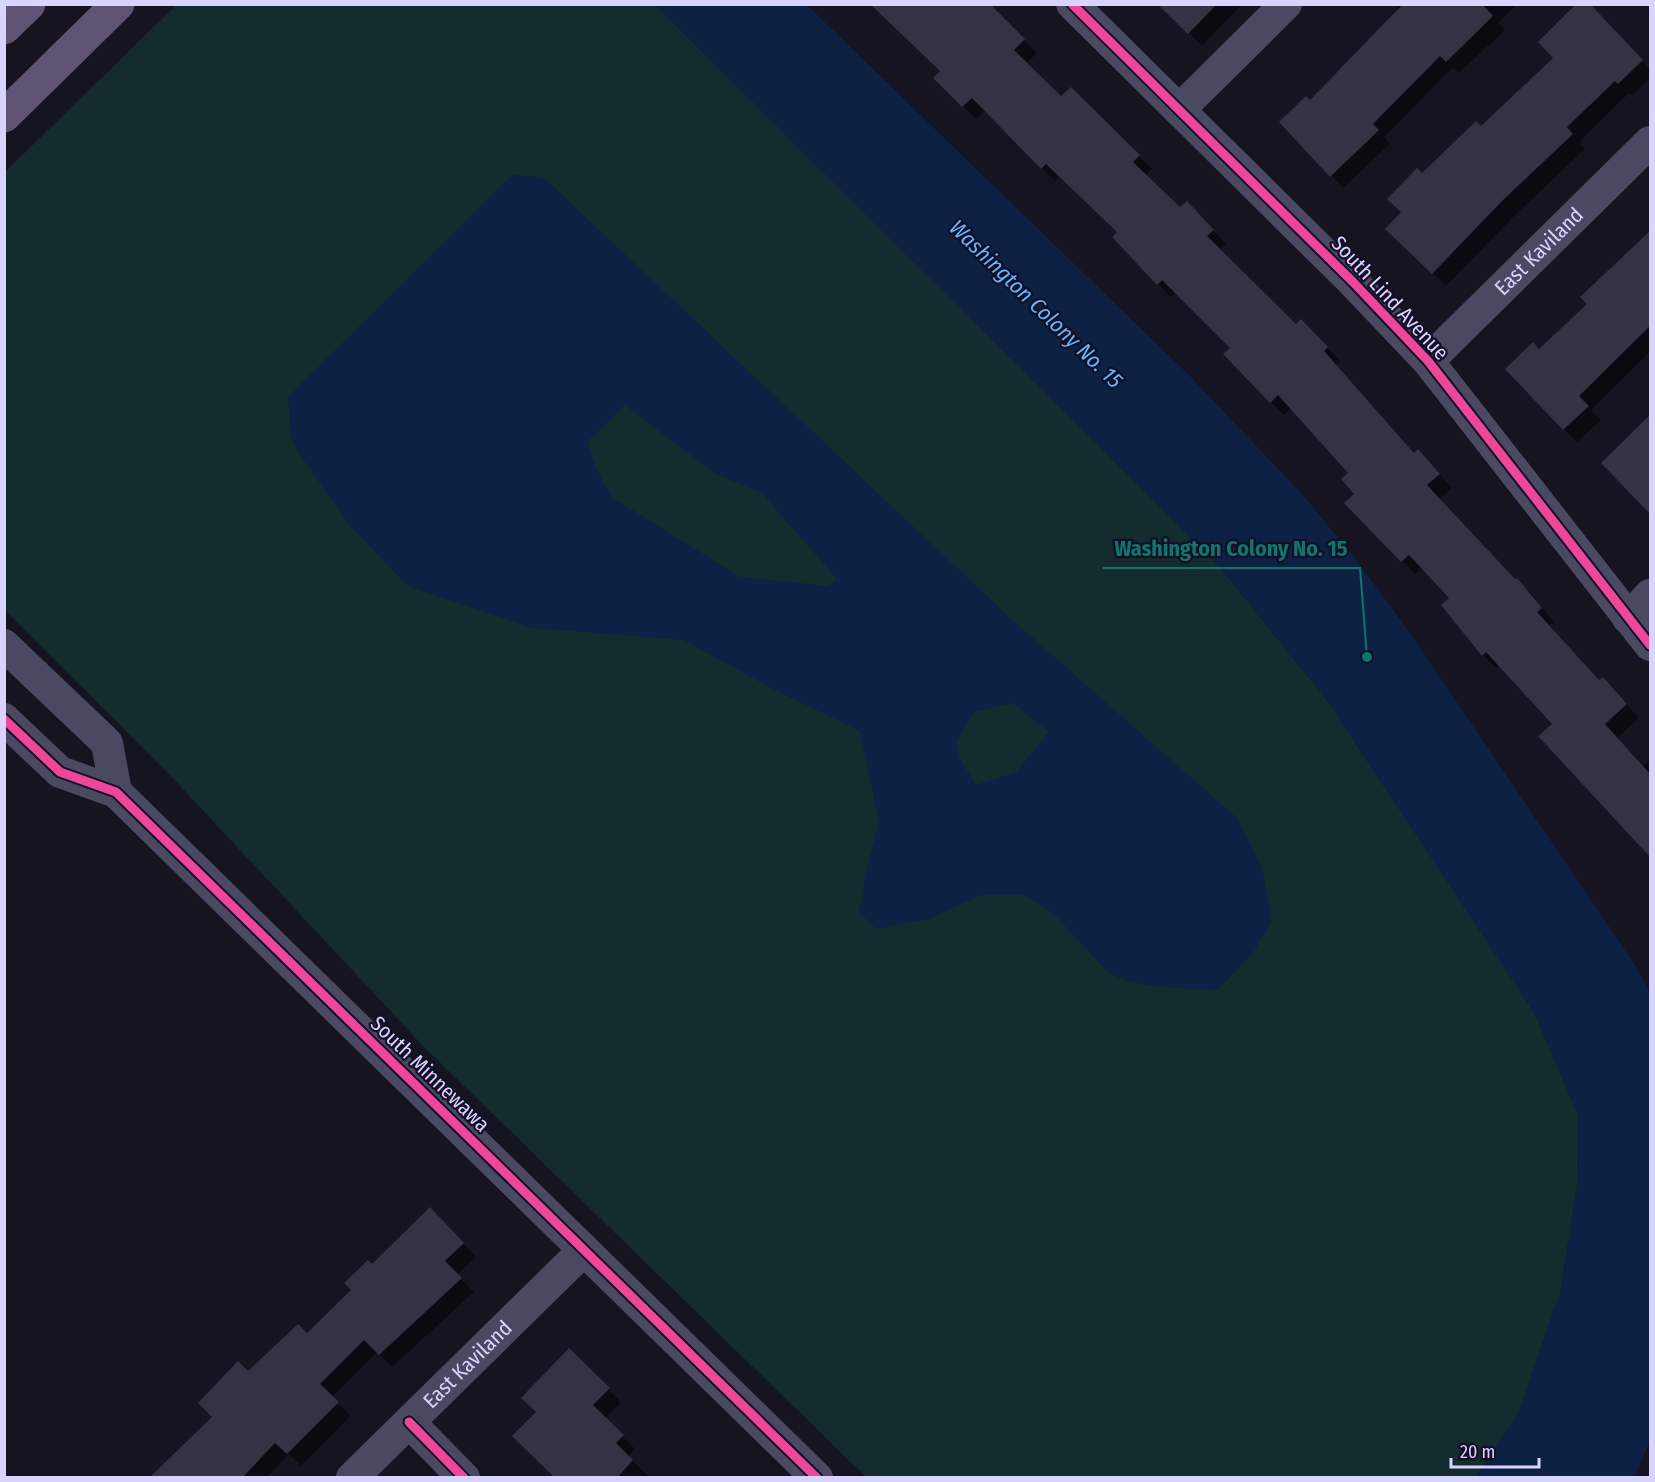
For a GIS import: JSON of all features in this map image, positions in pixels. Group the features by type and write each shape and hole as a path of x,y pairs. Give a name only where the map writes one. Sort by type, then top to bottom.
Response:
{"main road":[{"path":"4,28 29,4"},
{"path":"4,116 118,4"}],"street":[{"name":"South Lind Avenue","path":"1071,4 1353,282 1428,361 1650,645"},
{"path":"1179,110 1286,4"},
{"name":"East Kaviland","path":"1428,361 1650,142"},
{"path":"1628,618 1650,595"},
{"path":"4,645 107,743 116,792"},
{"name":"South Minnewawa","path":"4,719 60,772 116,792 817,1478"},
{"name":"East Kaviland","path":"352,1478 584,1250"},
{"path":"409,1422 464,1478"}],"green space":[{"path":"176,5 656,5 1221,568 1326,699 1534,1012 1578,1114 1577,1188 1560,1293 1519,1412 1476,1477 866,1477 425,1048 168,773 5,610 4,173"}],"water":[{"path":"656,5 807,5 1190,376 1302,494 1354,557 1403,623 1635,965 1650,992 1650,1440 1635,1477 1476,1477 1519,1412 1560,1293 1577,1188 1578,1114 1534,1012 1326,699 1221,568"},
{"path":"512,175 543,177 1010,618 1238,819 1262,867 1272,920 1253,953 1217,990 1148,985 1109,973 1054,914 1025,895 981,895 929,919 876,929 859,912 866,872 879,822 860,731 773,689 684,640 533,628 408,586 350,526 296,449 291,437 288,397","holes":["625,405 716,474 762,493 837,579 828,586 740,577 613,498 598,471 588,441","1013,703 1049,732 1016,772 976,785 959,758 956,741 975,712"]}],"building":[{"path":"870,4 990,4 1025,39 1014,50 1061,96 1071,87 1140,155 1133,162 1180,207 1187,201 1214,230 1207,236 1296,324 1301,319 1328,347 1324,351 1414,453 1418,449 1440,474 1427,485 1515,579 1517,578 1542,608 1537,612 1599,680 1603,677 1627,704 1605,724 1650,774 1650,857 1538,736 1552,724 1486,652 1482,656 1441,605 1449,598 1409,555 1401,562 1344,503 1354,494 1341,479 1348,473 1278,395 1270,403 1223,354 1230,348 1162,280 1157,285 1112,237 1117,232 1046,164 1041,169 972,98 962,107 933,78 940,71"},
{"path":"1157,4 1217,4 1188,34"},
{"path":"1403,4 1482,4 1493,16 1446,62 1440,56 1373,124 1379,130 1330,177 1279,122 1306,96 1310,100"},
{"path":"1576,4 1590,4 1643,60 1618,84 1615,81 1567,127 1573,134 1503,200 1432,274 1385,229 1401,212 1387,199 1417,168 1422,173 1476,121 1481,126 1553,58 1538,42"},
{"path":"1650,231 1650,326 1579,396 1589,406 1563,430 1505,369 1533,342 1539,349 1587,304 1580,297"},
{"path":"1650,415 1650,514 1601,463"},
{"path":"430,1207 464,1243 445,1261 462,1278 379,1355 364,1340 320,1384 339,1402 287,1454 275,1443 242,1478 149,1478 212,1417 198,1403 238,1361 248,1371 298,1324 307,1333 351,1290 344,1283 368,1260 372,1264"},
{"path":"569,1348 610,1388 593,1405 624,1435 616,1443 633,1460 617,1478 555,1478 512,1436 536,1412 521,1398"}],"cycle path":[{"path":"1072,4 1353,282 1428,361 1650,645"},
{"path":"4,719 60,772 116,792 817,1478"},
{"path":"409,1422 464,1478"}],"place":[{"name":"Washington Colony No. 15","path":"1367,657"}]}
